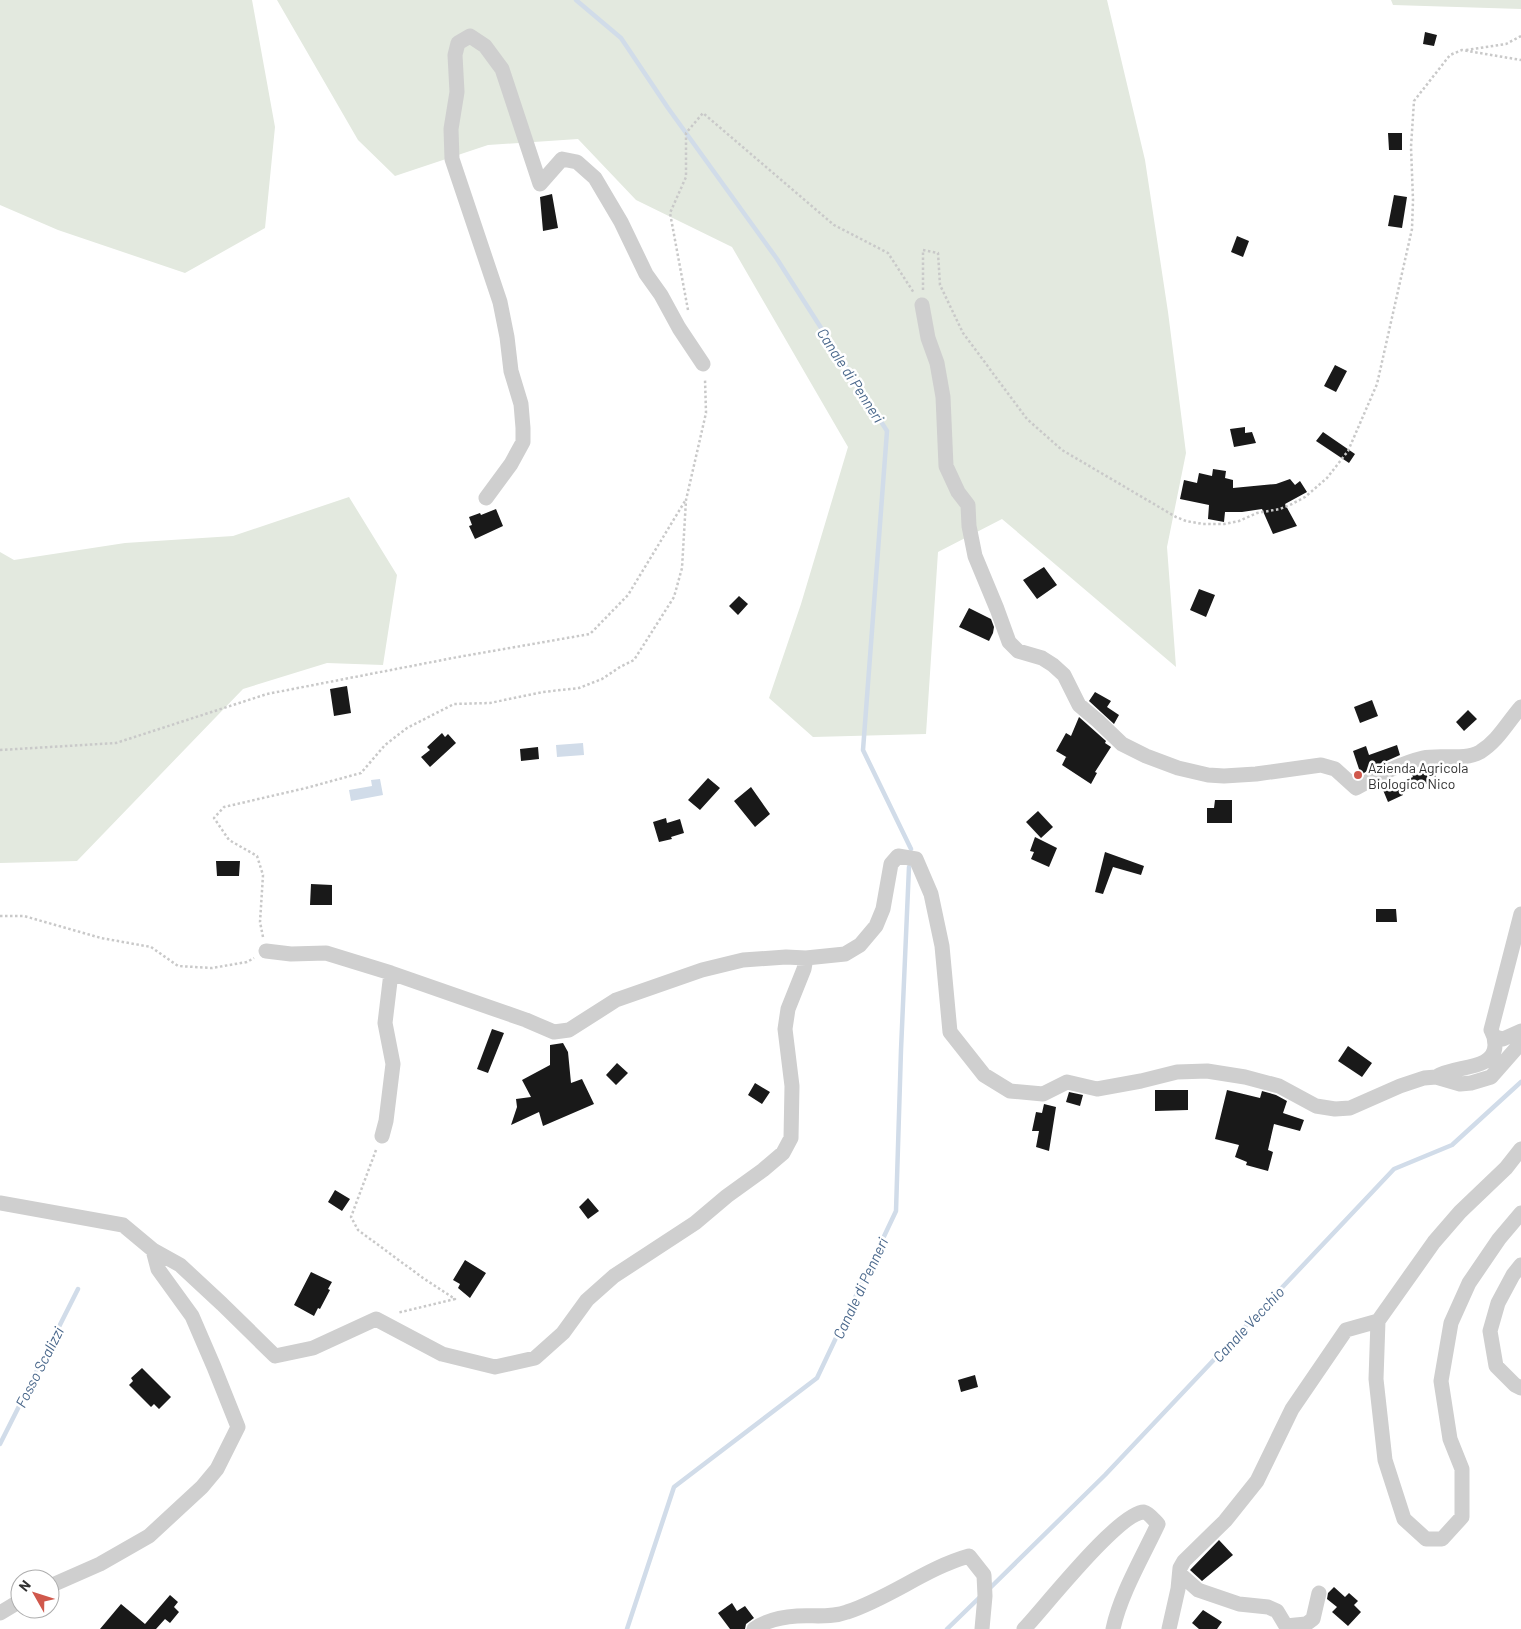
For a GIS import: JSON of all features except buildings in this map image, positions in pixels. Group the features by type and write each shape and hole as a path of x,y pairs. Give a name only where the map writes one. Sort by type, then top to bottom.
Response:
{"street":[{"path":"486,498 511,464 524,442 521,404 511,371 500,302 452,159 451,129 457,92 455,55 458,42 470,36 485,46 502,69 540,184 562,159 577,162 595,178 621,222 646,274 703,364"},
{"path":"922,306 928,338 937,363 943,397 946,466 958,492 968,506 969,526 975,556 1009,642 1018,651 1042,658 1053,664 1064,675 1079,705 1122,744 1146,756 1178,768 1208,775 1256,774 1320,765 1336,769 1356,788 1384,772 1414,761 1442,756 1469,757 1478,754 1494,743 1521,707"},
{"path":"266,950 292,954 326,953 391,973 526,1020 554,1032 569,1030 616,1000 702,970 743,960 786,956 806,958 845,954 860,945 876,926 883,909 890,864 898,856 916,859 931,894 942,946 950,1032 984,1075 1010,1091 1043,1094 1067,1082 1098,1089 1141,1082 1177,1072 1207,1072 1245,1077 1279,1086 1316,1106 1336,1110 1350,1108 1400,1086 1424,1078 1436,1077 1460,1084 1491,1077 1521,1043"},
{"path":"1436,1077 1462,1068 1478,1066 1489,1060 1495,1053 1495,1037 1491,1030 1521,914"},
{"path":"0,1203 123,1225 153,1250 180,1265 275,1356 313,1348 376,1319 442,1354 495,1367 535,1358 563,1332 587,1300 614,1276 695,1223 783,1153 791,1138 792,1086 785,1029 788,1009 804,969 806,958"},
{"path":"382,1136 386,1121 393,1064 385,1023 391,973"},
{"path":"1495,1037 1503,1039 1521,1031"},
{"path":"1521,1149 1506,1168 1460,1212 1434,1242 1378,1321 1376,1379 1385,1460 1404,1518 1426,1539 1442,1539 1462,1517 1462,1469 1450,1439 1441,1381 1451,1323 1469,1283 1499,1239 1521,1214"},
{"path":"60,1582 100,1564 149,1536 202,1488 217,1469 238,1427 192,1316 158,1268 153,1250"},
{"path":"1521,1265 1513,1275 1498,1303 1490,1331 1496,1366 1514,1385 1521,1388"},
{"path":"1170,1629 1180,1568 1184,1561 1225,1520 1258,1481 1292,1409 1346,1330 1378,1321"},
{"path":"1024,1629 1098,1545 1122,1523 1142,1512 1147,1513 1158,1524 1115,1623 1104,1629"},
{"path":"754,1629 761,1624 796,1616 845,1613 880,1599 952,1561 969,1556 984,1575 985,1596 982,1629"},
{"path":"1180,1574 1198,1590 1239,1604 1268,1607 1277,1611 1287,1627 1306,1624 1313,1619 1320,1593"}],"path":[{"path":"922,306 923,250 938,253 940,285 963,333 1027,419 1062,450 1176,517 1203,524 1224,524 1238,521 1257,513 1280,509 1305,497 1327,478 1348,451 1377,384 1412,229 1411,147 1414,101 1450,55 1462,50 1506,44 1521,36"},
{"path":"1462,50 1521,60"},
{"path":"688,312 670,214 686,177 686,133 702,113 834,225 888,253 922,306"},
{"path":"0,916 24,916 101,938 151,947 178,966 212,968 247,962 266,950 260,922 263,875 257,856 228,840 214,818 224,807 361,773 385,745 408,728 454,704 490,703 543,692 579,688 602,679 634,660 674,597 682,568 686,500 706,413 707,386 703,364"},
{"path":"0,750 116,743 267,694 590,634 628,595 686,500"},
{"path":"376,1319 455,1299 415,1273 358,1230 351,1217 382,1136"}],"shaded area":[{"path":"0,0 252,0 275,127 265,228 185,273 58,230 0,205"},
{"path":"277,0 1107,0 1145,160 1168,312 1186,453 1167,547 1176,667 1002,519 938,552 926,734 813,737 769,698 801,604 848,447 732,247 636,200 578,139 488,145 395,176 358,140"},
{"path":"1391,0 1521,0 1521,9 1393,5"},
{"path":"349,497 397,575 383,665 327,663 243,689 77,861 0,863 0,552 14,560 125,543 233,536"},
{"path":"583,743 584,755 557,757 556,745"},
{"path":"380,779 383,795 351,801 349,790 372,786 371,780"}],"waterway":[{"name":"Canale di Penneri","path":"576,0 621,38 668,108 777,259 887,431 863,750 911,849"},
{"name":"Canale di Penneri","path":"627,1629 674,1487 817,1378 896,1211 909,867"},
{"name":"Canale Vecchio","path":"990,1588 1105,1475 1394,1169 1452,1145 1521,1082"},
{"name":"Fosso Scalizzi","path":"0,1444 78,1289"},
{"name":"Canale Vecchio","path":"947,1629 980,1597"}],"place":[{"name":"Azienda Agricola Biologico Nico","path":"1358,775"}]}
